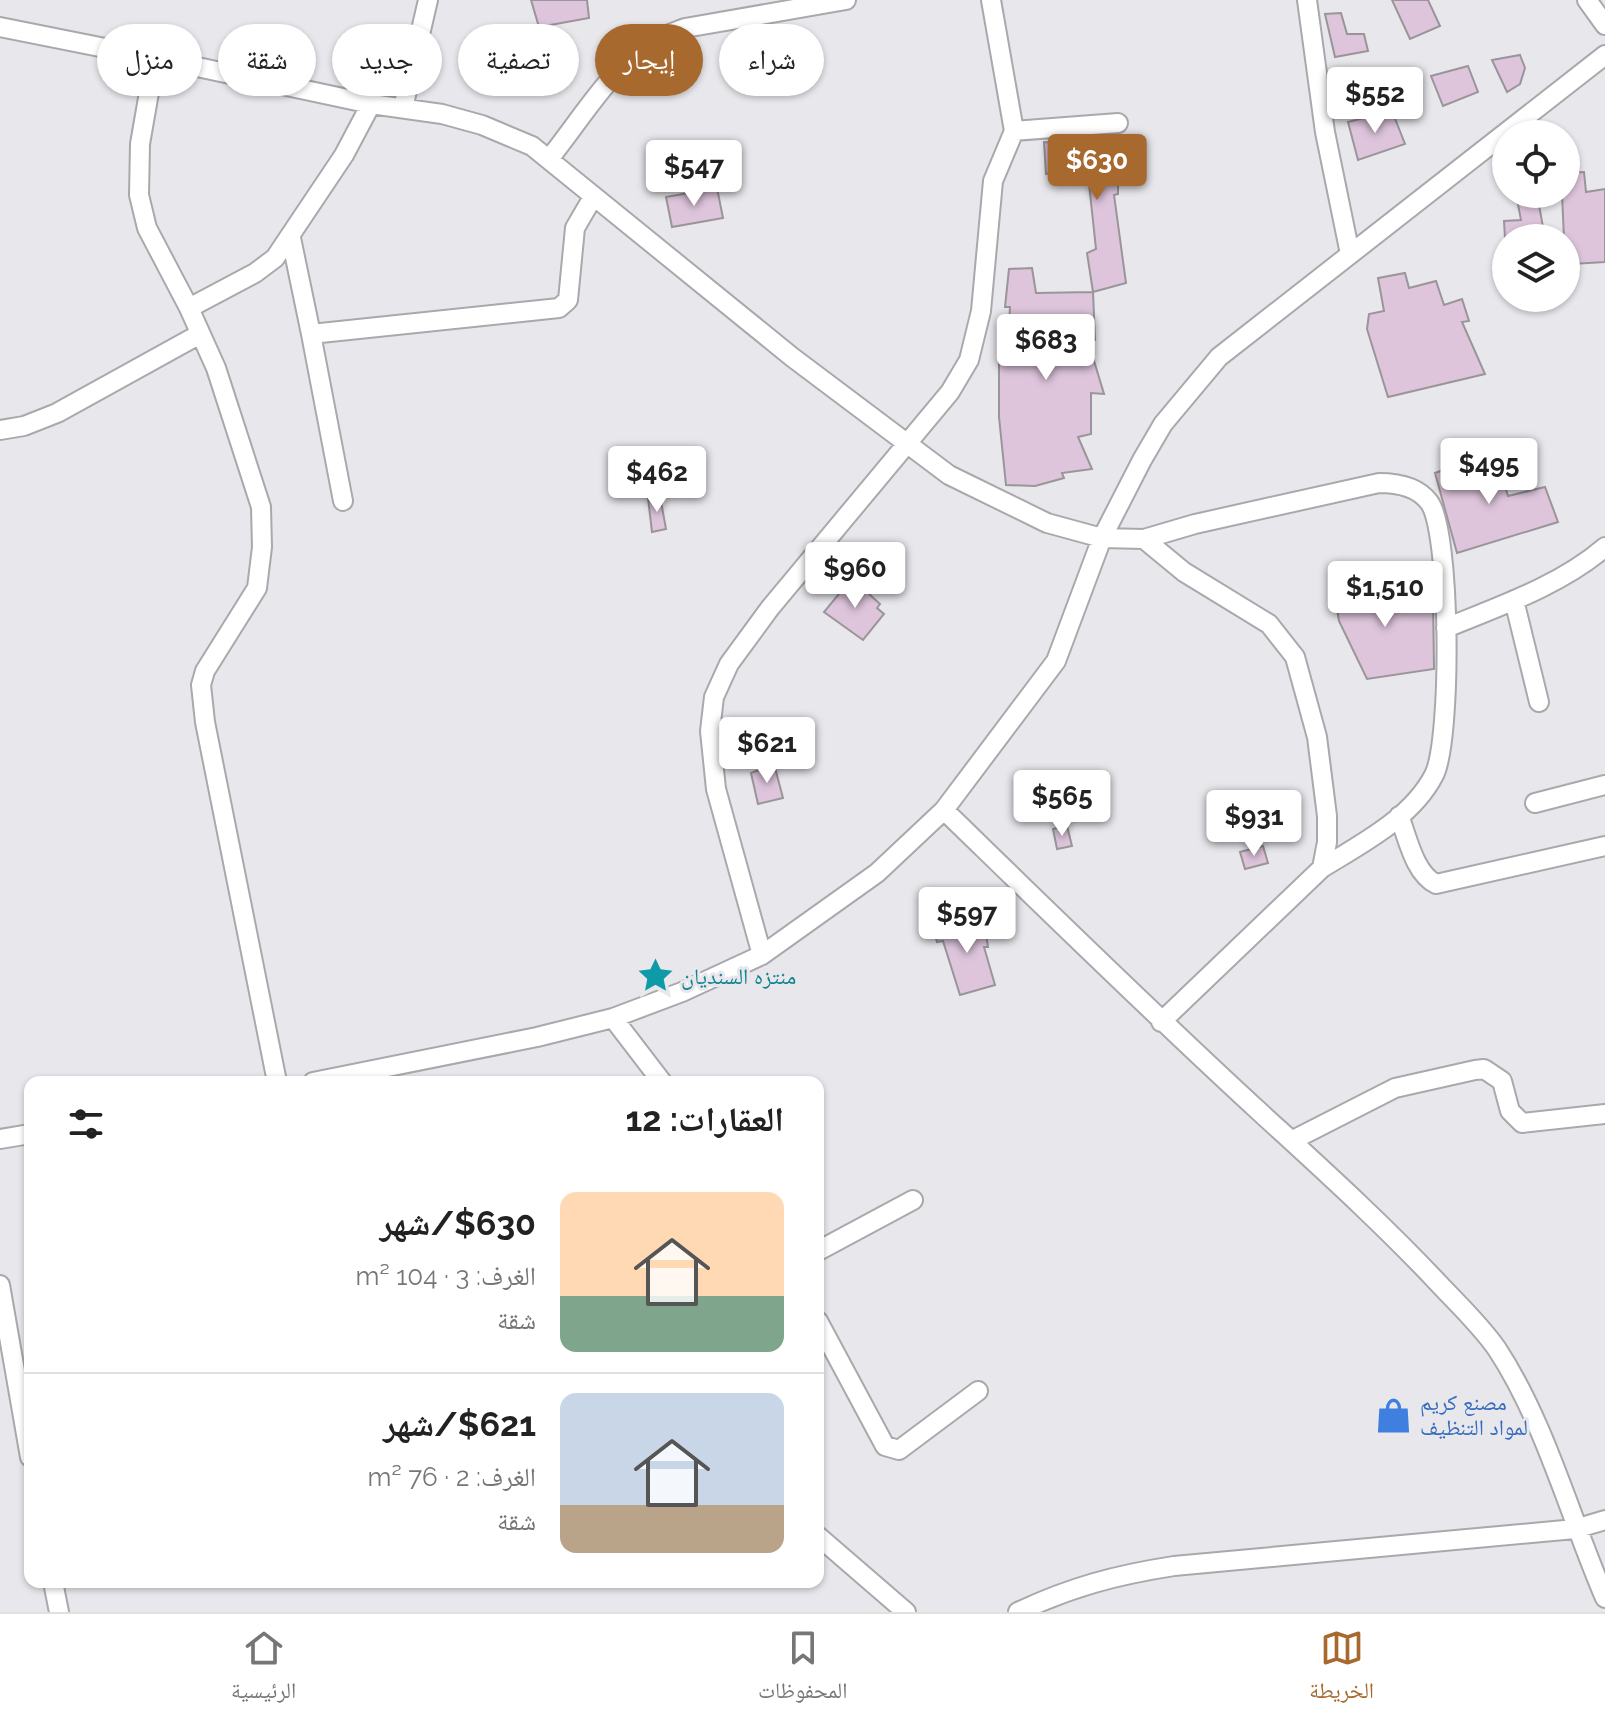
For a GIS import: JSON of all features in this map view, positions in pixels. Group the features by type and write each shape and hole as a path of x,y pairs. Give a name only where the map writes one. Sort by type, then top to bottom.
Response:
{"street":[{"path":"403,108 428,0"},
{"path":"549,159 625,63 664,36 685,28 846,0"},
{"path":"762,955 716,789 710,731 714,697 729,664 770,608 950,392 969,360 981,311 993,181 1014,131 991,0"},
{"path":"1307,0 1325,132 1350,254"},
{"path":"1587,0 1605,25"},
{"path":"0,27 97,46"},
{"path":"343,1076 537,1037 613,1018 682,992 762,955 877,873 944,810 1056,661 1102,538 1163,424 1188,390 1219,357 1605,55"},
{"path":"202,68 482,125 532,146 906,445 949,475 1047,523 1102,538 1144,539 1195,524 1379,483 1399,483 1430,503 1438,526 1448,695 1441,753 1435,773 1421,794 1399,816 1322,868 1161,1022"},
{"path":"148,96 140,144 139,195 147,228 216,368 261,507 262,547 257,588 212,655 201,685 205,722 276,1076"},
{"path":"189,308 255,273 275,258 344,155 371,104"},
{"path":"1014,131 1118,123"},
{"path":"311,334 563,307 568,300 575,228 593,197"},
{"path":"291,238 343,501"},
{"path":"0,430 24,426 57,413 200,334"},
{"path":"1144,539 1184,572 1269,624 1295,657 1317,737 1321,768 1327,816 1327,842 1322,868"},
{"path":"1446,628 1514,600 1603,552"},
{"path":"1514,600 1539,702"},
{"path":"1535,803 1605,785"},
{"path":"944,810 1161,1022 1293,1140 1407,1249 1495,1347 1545,1443 1575,1529 1605,1598"},
{"path":"1399,816 1420,869 1426,879 1436,884 1605,846"},
{"path":"613,1018 657,1076"},
{"path":"1293,1140 1395,1088 1484,1069 1502,1081 1510,1111 1522,1123 1605,1114"},
{"path":"0,1139 24,1135"},
{"path":"824,1248 913,1200"},
{"path":"0,1285 24,1423"},
{"path":"824,1332 885,1446 892,1450 899,1450 978,1391"},
{"path":"1018,1612 1060,1592 1110,1576 1174,1566 1575,1529 1605,1520"},
{"path":"824,1541 906,1612"},
{"path":"54,1588 59,1612"}],"building":[{"path":"531,0 587,0 589,18 538,24"},
{"path":"1392,0 1428,0 1440,26 1410,39"},
{"path":"1341,13 1347,34 1364,34 1368,51 1335,57 1325,14"},
{"path":"1520,55 1525,68 1520,84 1507,92 1492,60"},
{"path":"1468,66 1478,92 1443,106 1431,76"},
{"path":"1392,111 1405,144 1358,160 1348,122"},
{"path":"1118,135 1118,194 1114,195 1126,283 1093,292 1087,253 1096,249 1087,165 1046,174 1044,142 1084,145 1083,138"},
{"path":"1580,172 1584,172 1586,192 1605,189 1605,262 1580,264 1580,224 1563,224 1563,208 1580,208"},
{"path":"717,188 723,218 672,227 666,197"},
{"path":"1519,208 1540,208 1542,224 1504,224 1504,221 1521,220"},
{"path":"1032,268 1036,293 1093,292 1095,340 1088,341 1104,394 1091,393 1091,434 1078,437 1092,469 1062,473 1064,478 1035,486 1006,485 999,417 999,359 1007,359 1010,307 1005,307 1009,269"},
{"path":"1405,273 1409,288 1436,281 1444,305 1462,299 1469,321 1462,322 1485,374 1388,397 1367,329 1369,314 1384,311 1378,278"},
{"path":"1464,463 1466,466 1498,463 1508,496 1545,487 1558,522 1457,553 1435,473"},
{"path":"660,496 666,529 652,532 648,498"},
{"path":"1375,572 1387,609 1433,598 1434,669 1367,679 1339,621 1332,581"},
{"path":"852,578 880,604 877,608 884,614 863,640 824,612"},
{"path":"774,764 783,798 758,804 751,773"},
{"path":"1067,826 1072,846 1057,849 1053,829"},
{"path":"1263,846 1268,863 1245,869 1240,852"},
{"path":"984,920 988,947 984,947 995,985 960,995 943,941 937,942 933,927"}],"place":[{"name":"منتزه السنديان","path":"655,976"},
{"name":"مصنع كريم لمواد التنظيف","path":"1394,1415"}]}
